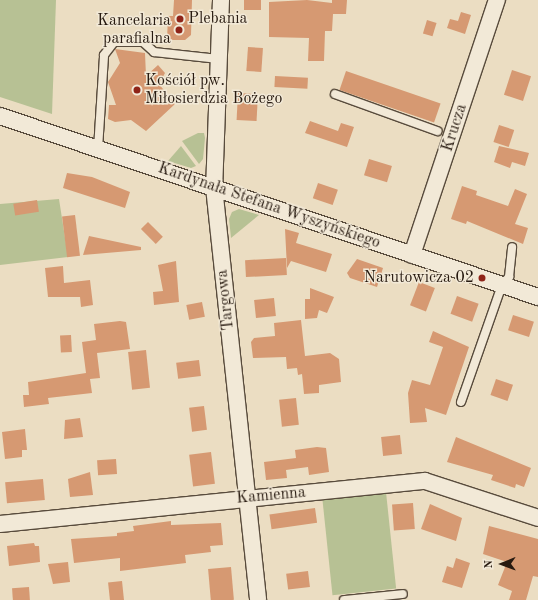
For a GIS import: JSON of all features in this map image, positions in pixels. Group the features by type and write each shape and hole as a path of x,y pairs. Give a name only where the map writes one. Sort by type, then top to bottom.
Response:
{"street":[{"name":"Targowa","path":"221,0 214,187 258,600"},
{"name":"Krucza","path":"412,255 497,0"},
{"name":"Kardynała Stefana Wyszyńskiego","path":"0,116 538,297"},
{"name":"Kamienna","path":"0,524 425,481 538,518"}],"lane":[{"path":"98,149 104,55 114,42 143,42 154,52 219,59"},
{"path":"335,94 437,132"},
{"path":"461,402 502,285 513,262 512,247"},
{"path":"344,600 403,594"}],"green space":[{"path":"0,0 56,0 52,114 0,97"},
{"path":"198,133 204,133 205,138 203,159 199,164 182,141"},
{"path":"181,146 196,166 191,168 168,161"},
{"path":"59,199 68,257 0,265 0,204"},
{"path":"239,209 259,215 231,238 229,219 232,212"},
{"path":"386,492 396,588 332,595 322,499"}],"building":[{"name":"Plebania","path":"174,0 192,0 191,35 185,40 167,40 168,16 173,16"},
{"path":"244,0 261,0 261,10 244,10"},
{"path":"307,0 332,3 332,0 347,0 346,14 333,14 332,31 325,31 324,61 308,61 309,38 269,37 269,2"},
{"path":"461,12 471,15 465,34 447,28 450,19 458,21"},
{"path":"427,20 437,23 432,36 423,33"},
{"path":"248,47 263,48 261,72 246,71"},
{"name":"Kościół pw. Miłosierdzia Bożego","path":"115,49 145,53 146,76 158,65 165,73 159,84 175,104 146,131 131,120 115,122 108,119 109,105 116,105 108,82 120,63"},
{"path":"512,70 531,76 523,101 504,95"},
{"path":"346,71 441,104 434,122 339,90"},
{"path":"275,76 308,78 307,89 274,87"},
{"path":"238,93 258,94 257,121 237,120"},
{"path":"310,121 338,131 341,123 354,127 347,147 305,133"},
{"path":"499,125 514,130 509,147 493,142"},
{"path":"499,146 529,153 525,166 512,162 510,168 494,162"},
{"path":"369,159 392,166 387,182 364,175"},
{"path":"67,173 92,177 130,192 125,208 63,188"},
{"path":"318,183 338,190 333,205 313,198"},
{"path":"462,186 477,191 476,195 508,206 515,189 527,194 515,224 528,228 523,244 467,221 466,224 451,219"},
{"path":"37,200 39,212 15,216 13,204"},
{"path":"75,215 80,256 67,257 62,217"},
{"path":"148,222 163,237 156,244 141,229"},
{"path":"285,229 299,233 296,243 332,254 326,272 291,261 287,268"},
{"path":"89,236 141,247 141,250 83,255"},
{"path":"286,258 287,275 246,277 245,260"},
{"path":"357,259 383,268 377,287 350,278 347,273"},
{"path":"176,261 179,302 154,305 153,292 163,291 158,265"},
{"path":"63,266 64,283 90,280 93,305 81,307 80,297 48,297 45,268"},
{"path":"419,282 435,288 426,311 410,305"},
{"path":"310,288 334,297 327,313 319,310 317,318 305,319 305,299 310,299"},
{"path":"457,296 479,304 472,322 451,314"},
{"path":"274,298 276,316 256,318 254,300"},
{"path":"202,302 205,317 189,320 186,305"},
{"path":"513,315 534,322 529,337 508,330"},
{"path":"301,320 305,356 330,353 339,359 341,382 319,385 319,393 304,394 302,374 298,375 297,368 287,369 286,357 253,358 251,342 254,338 275,336 274,323"},
{"path":"120,321 126,322 130,349 97,353 100,378 90,379 92,393 48,398 49,404 24,407 23,395 29,395 28,382 86,373 82,342 96,340 94,324"},
{"path":"433,331 469,347 446,415 425,408 427,422 410,423 408,393 412,380 430,385 443,347 429,342"},
{"path":"71,335 72,352 61,353 60,336"},
{"path":"146,350 150,388 132,390 128,352"},
{"path":"199,360 201,376 178,379 176,363"},
{"path":"496,379 513,385 507,401 490,395"},
{"path":"296,398 299,425 282,427 279,400"},
{"path":"204,406 207,430 192,432 189,408"},
{"path":"80,418 83,437 64,439 65,420"},
{"path":"25,429 27,450 22,450 22,457 5,459 2,432"},
{"path":"400,435 402,454 383,456 381,437"},
{"path":"456,437 531,468 524,487 516,484 515,488 491,480 493,475 447,462"},
{"path":"317,447 326,448 329,472 309,475 308,467 286,470 287,478 266,480 264,462 296,458 295,450"},
{"path":"211,452 215,484 193,486 189,455"},
{"path":"116,459 117,474 98,475 97,460"},
{"path":"90,472 93,495 70,497 68,479"},
{"path":"43,479 45,500 7,503 5,482"},
{"path":"413,503 415,529 394,530 392,504"},
{"path":"430,504 462,518 456,541 421,529"},
{"path":"315,508 317,523 272,529 269,514"},
{"path":"171,521 171,525 221,523 223,545 210,546 211,552 185,555 186,563 120,571 120,558 74,563 71,539 117,536 117,533 134,531 133,526"},
{"path":"489,526 538,539 538,577 533,576 526,600 509,600 512,591 498,585 507,562 483,554"},
{"path":"34,543 35,546 39,546 40,562 9,566 7,546"},
{"path":"456,558 470,563 462,588 442,582 447,566 453,568"},
{"path":"68,562 70,582 53,584 48,564"},
{"path":"231,567 234,600 211,600 208,569"},
{"path":"308,571 310,587 288,590 286,574"},
{"path":"122,581 124,600 110,600 108,582"},
{"path":"29,587 30,600 13,600 12,588"}],"place":[{"name":"Plebania","path":"180,19"},
{"name":"Kancelaria parafialna","path":"179,30"},
{"name":"Kościół pw. Miłosierdzia Bożego","path":"137,90"},
{"name":"Narutowicza 02","path":"482,278"}]}
